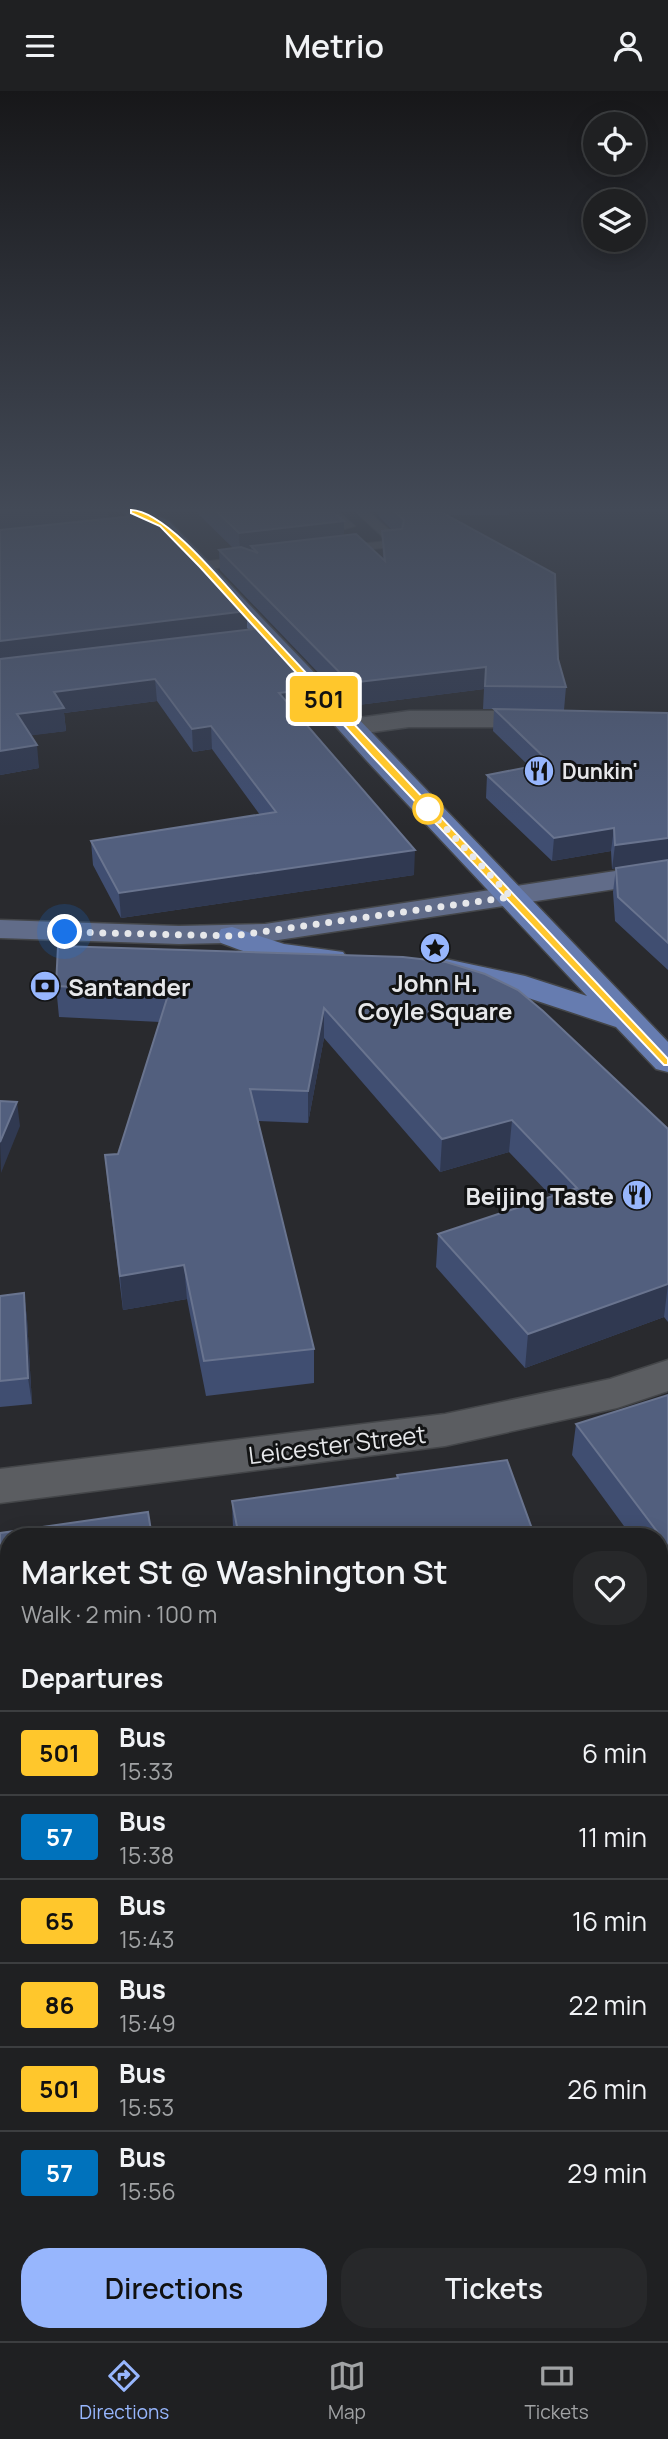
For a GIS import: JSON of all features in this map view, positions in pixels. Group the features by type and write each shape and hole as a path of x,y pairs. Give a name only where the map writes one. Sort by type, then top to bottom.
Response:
{"main road":[{"path":"239,617 257,641 351,727 668,1062"},
{"path":"0,929 233,936 511,897 668,871"},
{"path":"233,936 279,953 357,961"},
{"path":"407,966 464,971 496,978 628,1019"}],"street":[{"path":"351,727 409,719 573,720"},
{"name":"Leicester Street","path":"0,1486 445,1430 617,1393 668,1375"}],"building":[{"path":"0,617 198,617 0,641"},
{"path":"285,617 557,617 558,659 566,687 485,686 486,667 350,683"},
{"path":"262,628 317,688 279,693 415,850 119,893 91,841 276,812 211,726 192,729 155,679 54,692 64,708 17,714 37,745 0,751 0,659"},
{"path":"494,709 668,713 668,838 615,845 614,828 554,838 487,775 550,763"},
{"path":"668,860 668,943 618,897 616,868"},
{"path":"58,946 403,957 446,962 485,974 518,990 668,1129 668,1284 528,1334 438,1234 577,1188 512,1120 442,1139 324,1008 308,1091 250,1089 314,1349 204,1361 184,1265 120,1276 105,1155 118,1154 169,992 56,986"},
{"path":"0,1101 17,1102 0,1142"},
{"path":"24,1293 28,1378 0,1381 0,1296"},
{"path":"668,1395 668,1528 654,1528 576,1424"},
{"path":"507,1460 532,1528 237,1528 232,1501 398,1478 397,1475"},
{"path":"148,1512 151,1528 35,1528"}],"bus line":[{"name":"501","path":"249,617 668,1062"}],"place":[{"name":"Dunkin'","path":"539,771"},
{"name":"John H. Coyle Square","path":"435,948"},
{"name":"Santander","path":"45,986"},
{"name":"Beijing Taste","path":"637,1195"}],"route":[{"path":"65,932 233,936 511,897 424,805 428,809"}]}
